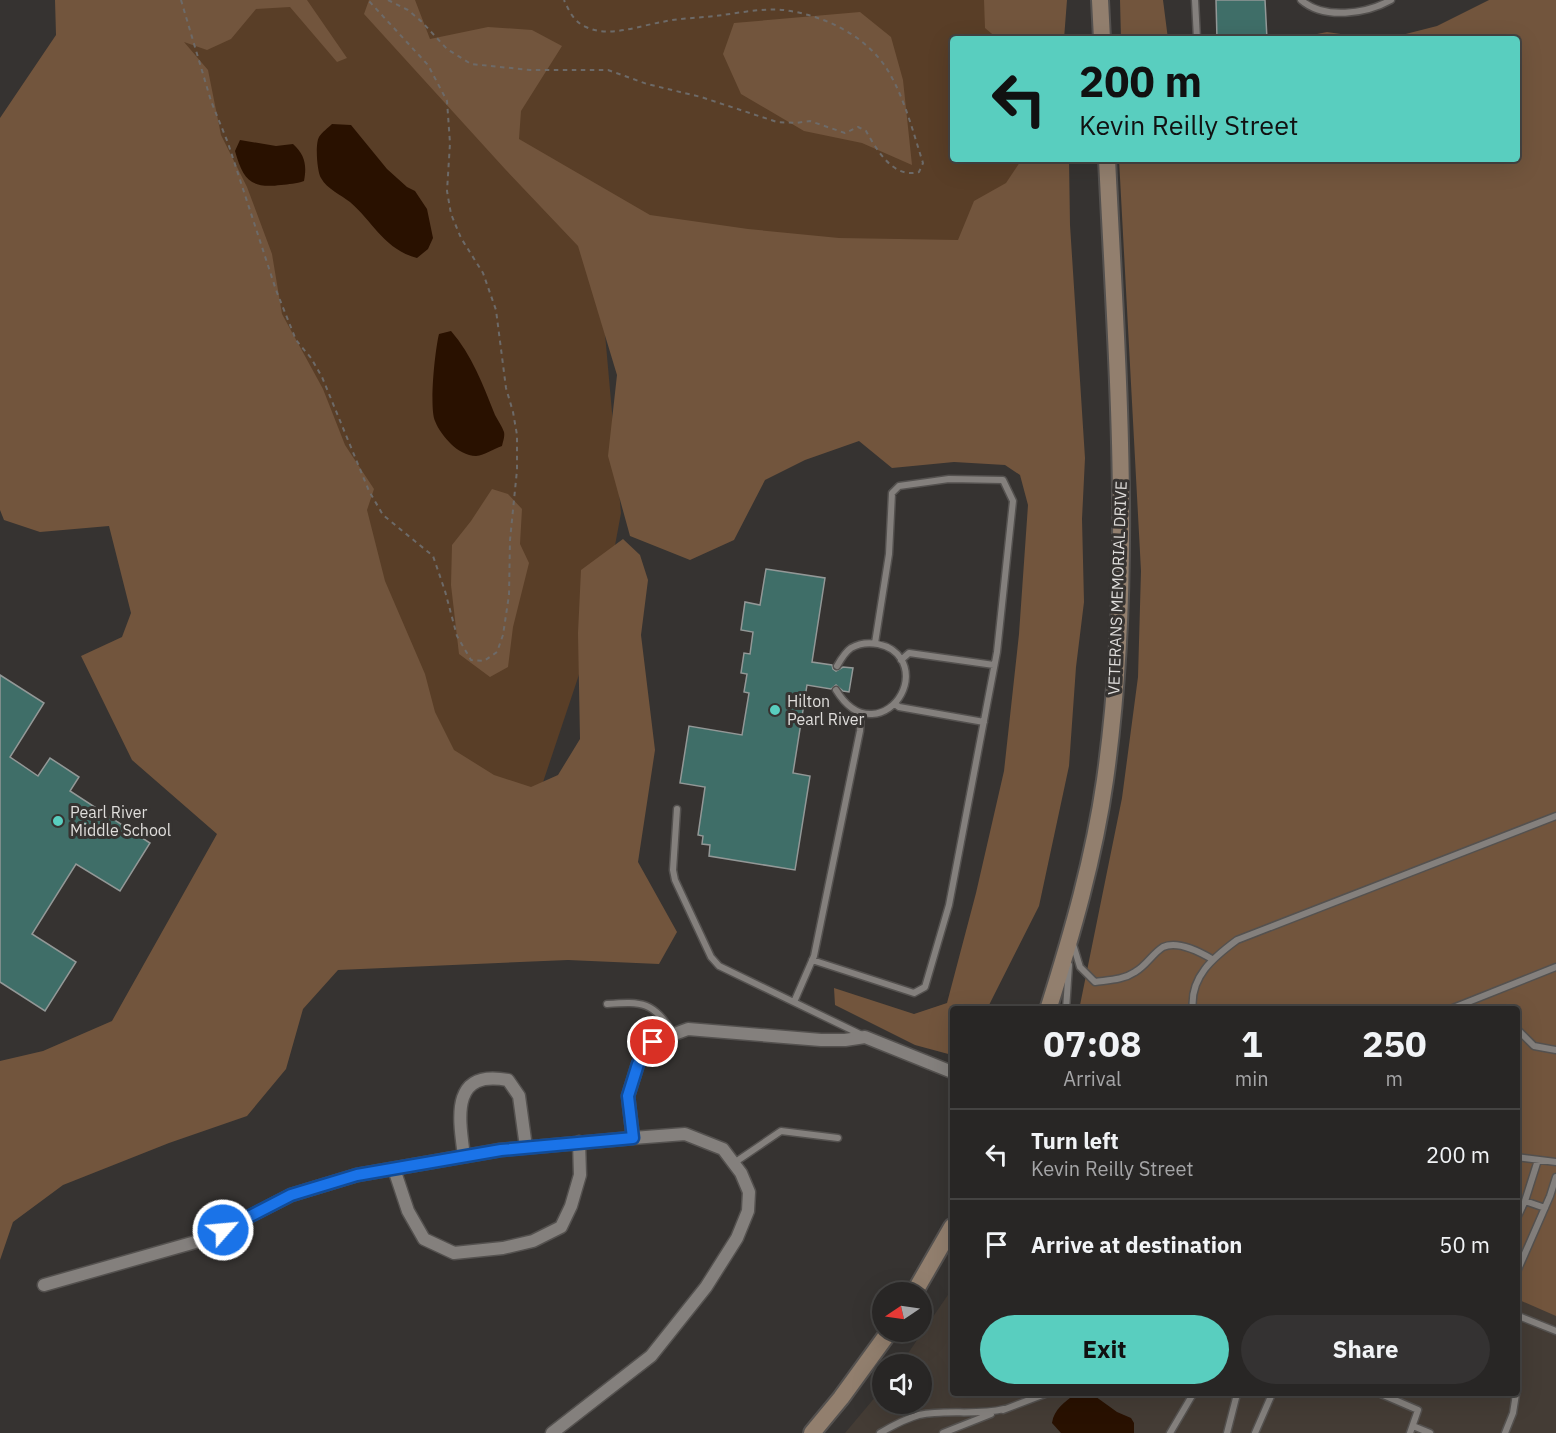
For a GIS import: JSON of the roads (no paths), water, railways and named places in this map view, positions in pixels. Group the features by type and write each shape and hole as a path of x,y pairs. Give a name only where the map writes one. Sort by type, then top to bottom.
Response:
{"street":[{"path":"1100,0 1102,36"},
{"name":"VETERANS MEMORIAL DRIVE","path":"1049,1006 1091,857 1103,790 1114,701 1119,633 1120,475 1107,162"},
{"path":"633,1138 628,1096 638,1064 653,1042 687,1029 821,1040 865,1037 950,1071"},
{"path":"464,1156 459,1113 463,1095 474,1082 491,1076 508,1080 519,1096 526,1147"},
{"path":"44,1285 206,1239 291,1195 357,1175 526,1147 685,1134 723,1149 741,1173 749,1191 748,1211 737,1238 706,1287 651,1356 552,1433"},
{"path":"394,1169 408,1211 424,1239 454,1253 503,1248 533,1241 561,1227 572,1206 580,1176 579,1142"},
{"path":"921,1282 950,1231"},
{"path":"812,1433 882,1342"}],"lane":[{"path":"1196,0 1197,36"},
{"path":"1301,0 1320,11 1332,12 1372,8 1391,0"},
{"path":"812,960 914,993 926,987 949,905 994,665 1013,501 1003,480 949,479 899,486 892,493 889,554 875,643"},
{"path":"836,690 850,708 861,713 884,712 901,696 906,674 902,660 886,647 875,643 852,648 843,655 837,666"},
{"path":"902,660 909,653 994,665"},
{"path":"895,704 899,707 984,722"},
{"path":"794,1002 812,960 860,732 861,713"},
{"path":"677,809 673,870 675,880 711,957 718,966 865,1037"},
{"path":"1192,1006 1191,999 1198,978 1212,958 1237,940 1556,816"},
{"path":"1071,935 1080,967 1095,982 1123,979 1137,972 1164,947 1175,945 1197,950 1212,958"},
{"path":"1066,1006 1071,935"},
{"path":"1458,1006 1556,967"},
{"path":"607,1004 634,1002 644,1004 661,1015 673,1033"},
{"path":"1520,1032 1534,1046 1556,1050"},
{"path":"734,1163 781,1131 838,1138"},
{"path":"1520,1158 1556,1162"},
{"path":"1520,1212 1538,1160"},
{"path":"1520,1265 1556,1177"},
{"path":"1525,1201 1545,1208"},
{"path":"938,1254 950,1238"},
{"path":"1520,1317 1556,1331"},
{"path":"943,1433 1040,1396"},
{"path":"1170,1433 1192,1396"},
{"path":"1227,1433 1236,1396"},
{"path":"1255,1433 1271,1396"},
{"path":"1386,1396 1418,1410 1410,1433"},
{"path":"1505,1433 1513,1413 1516,1396"},
{"path":"880,1433 904,1420 918,1416 947,1412 991,1412 1004,1409"},
{"path":"1413,1426 1430,1433"}],"place":[{"name":"Hilton Pearl River","path":"775,710"},
{"name":"Pearl River Middle School","path":"58,821"}]}
